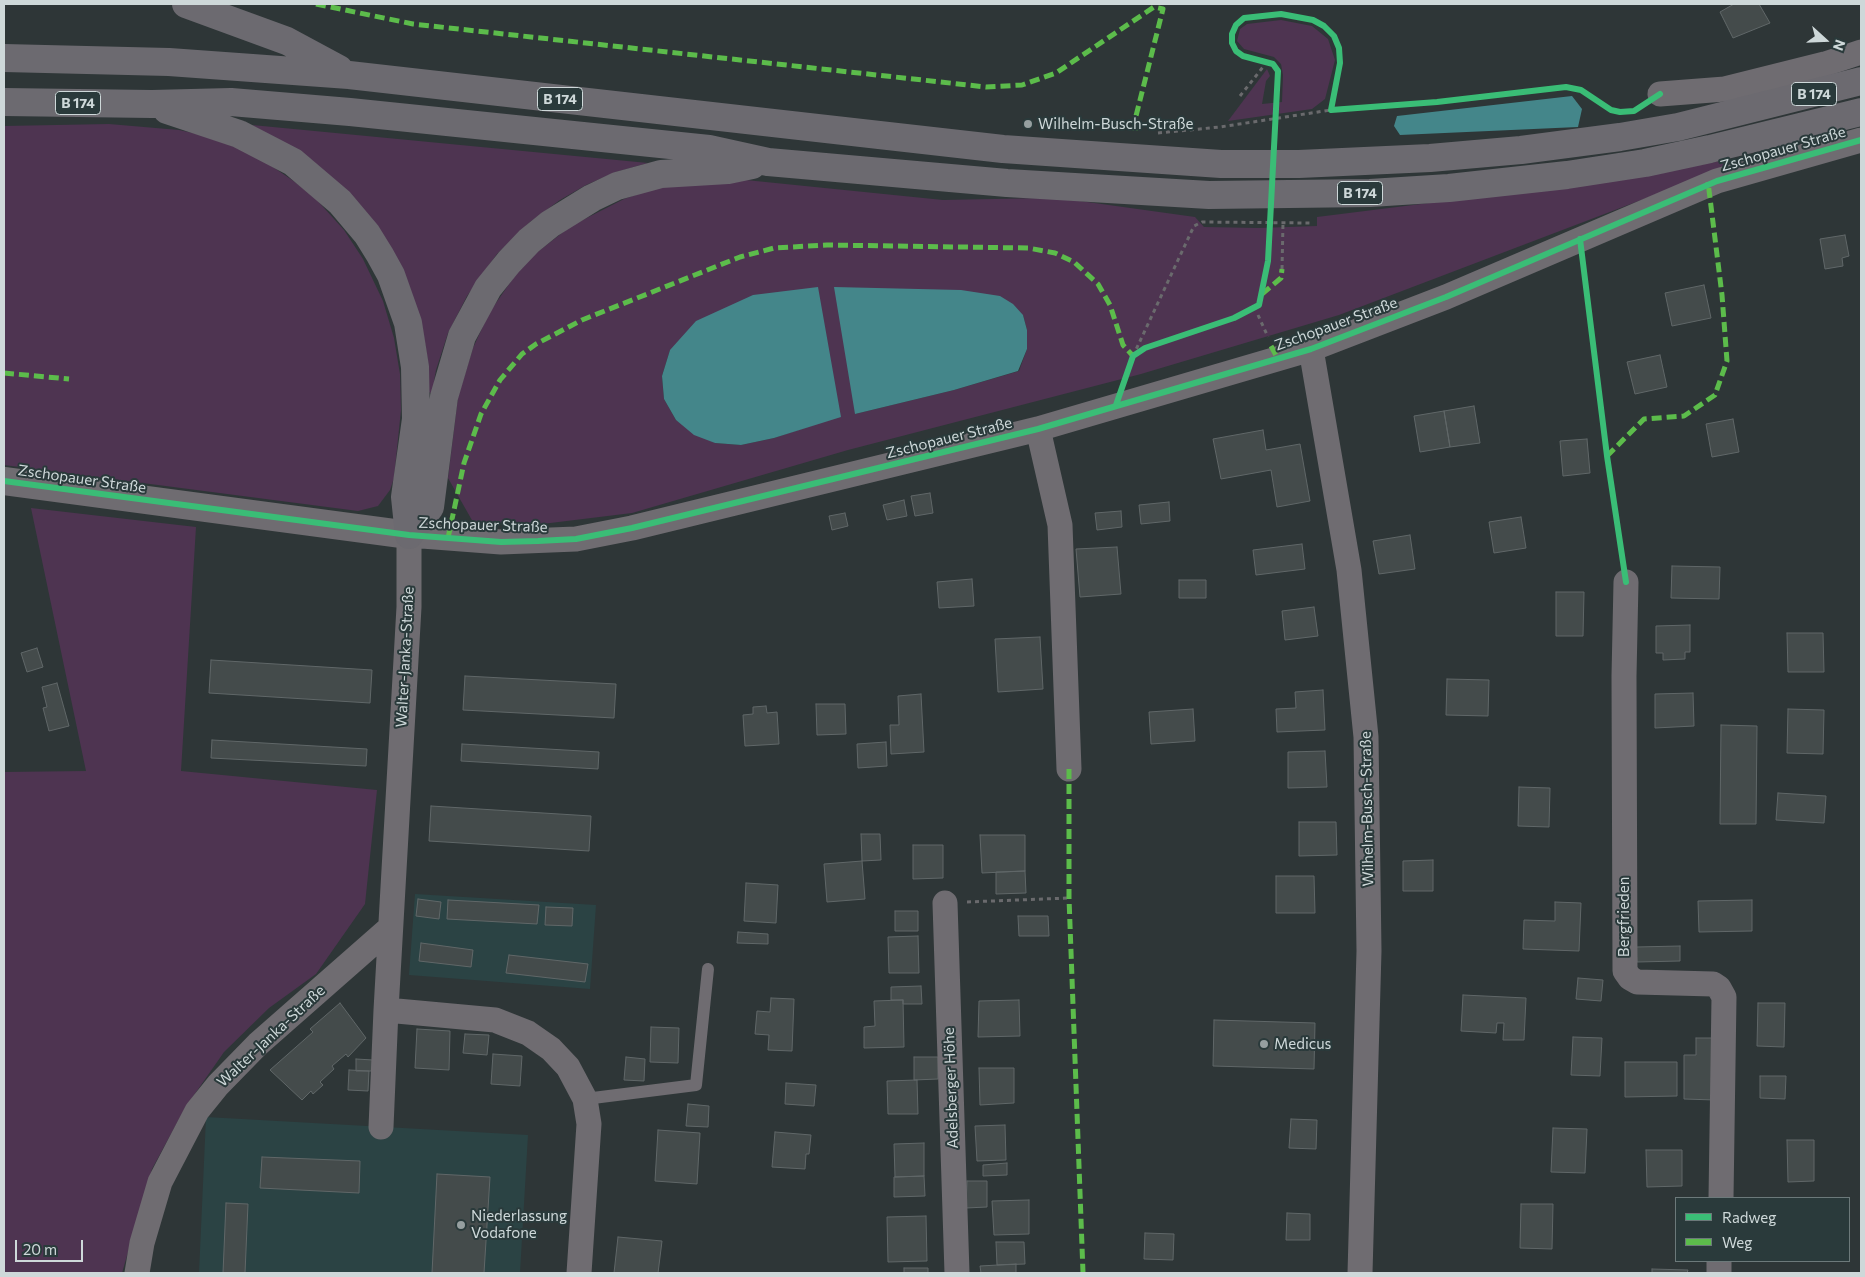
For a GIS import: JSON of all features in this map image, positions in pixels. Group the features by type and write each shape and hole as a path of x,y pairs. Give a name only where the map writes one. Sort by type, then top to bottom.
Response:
{"highway":[{"path":"186,4 287,41 349,75"},
{"name":"B 174","path":"4,58 169,62 349,75 1003,149 1221,164 1299,164 1430,158 1520,150 1620,137 1678,127 1861,81"},
{"name":"B 174","path":"4,102 152,104 231,102 469,122 709,148 768,162 1007,183 1209,195 1370,193 1449,188 1567,175 1645,163 1861,112"},
{"path":"152,104 239,134 293,162 340,202 367,234 380,255 408,323 415,367 416,419 405,498 409,535"},
{"path":"409,535 430,507 444,397 462,336 488,288 529,240 572,210 624,184 661,174 728,170 768,162"}],"street":[{"path":"1660,94 1725,89 1825,64 1861,52"},
{"name":"Zschopauer Straße","path":"4,482 409,535 501,542 576,539 632,528 1038,428 1311,349 1446,297 1717,181 1861,140"},
{"name":"Wilhelm-Busch-Straße","path":"1311,349 1349,570 1366,737 1369,951 1360,1273"},
{"path":"1038,428 1060,525 1069,769"},
{"name":"Walter-Janka-Straße","path":"381,1127 390,928 409,607 409,535"},
{"name":"Bergfrieden","path":"1626,582 1624,705 1625,971 1630,978 1637,982 1713,984 1719,988 1724,997 1721,1197"},
{"name":"Adelsberger Höhe","path":"945,903 957,1273"},
{"name":"Walter-Janka-Straße","path":"137,1273 142,1243 160,1182 197,1111 218,1085 258,1044 390,928"},
{"path":"386,1010 495,1020 516,1027 551,1049 568,1066 585,1098 589,1124 579,1273"}],"lane":[{"path":"585,1098 696,1085 708,968"}],"path":[{"path":"1240,96 1263,67"},
{"path":"1152,133 1220,127 1331,110"},
{"path":"1132,356 1194,226 1202,222 1310,223"},
{"path":"1282,269 1283,223"},
{"path":"1258,315 1272,346"},
{"path":"945,903 1069,898"}],"shaded area":[{"path":"1281,20 1312,26 1328,39 1335,60 1325,99 1312,109 1228,121 1267,69 1270,76 1266,81 1262,104 1282,102 1283,75 1281,64 1274,57 1244,49 1237,41 1240,29 1247,24"},
{"path":"109,124 179,130 202,135 238,148 267,163 295,182 315,198 344,230 363,259 383,301 394,338 400,374 401,410 394,478 390,490 378,506 358,511 4,465 4,126"},
{"path":"252,125 648,163 616,172 586,185 560,200 530,222 497,254 467,296 448,333 436,370 434,381 437,384 432,394 426,390 425,382 429,375 428,361 421,321 349,193 309,158"},
{"path":"1725,160 1728,167 1339,315 1141,374 848,450 632,513 534,525 473,522 448,478 458,397 473,348 489,313 514,277 531,257 571,226 624,199 678,180 736,179 943,200 1045,198 1195,217 1204,227 1259,228 1317,226 1317,217 1637,177","holes":["1023,315 1027,330 1027,349 1019,371 954,390 855,414","670,350 840,416 774,438 741,445 715,443 676,420 664,399 662,376"]},
{"path":"31,508 196,527 181,771 377,790 365,904 316,974 269,1008 224,1052 185,1108 152,1169 122,1273 4,1273 4,772 86,771"},
{"path":"415,894 596,905 590,989 409,975"},
{"path":"206,1117 528,1135 520,1273 199,1273"}],"water":[{"path":"1572,96 1582,109 1578,127 1400,135 1394,126 1397,116"},
{"path":"818,287 841,417 774,438 741,445 715,443 694,435 676,420 664,399 662,376 670,350 696,321 753,295"},
{"path":"834,287 961,290 1000,296 1013,304 1023,315 1027,330 1027,349 1018,371 954,390 855,414"}],"building":[{"path":"1734,4 1759,4 1770,23 1733,38 1720,12"},
{"path":"1845,235 1849,256 1842,258 1843,266 1825,269 1820,239"},
{"path":"1704,285 1711,318 1672,326 1665,293"},
{"path":"1660,355 1667,387 1635,394 1627,362"},
{"path":"1474,406 1480,443 1450,447 1444,411"},
{"path":"1444,411 1450,447 1420,452 1414,416"},
{"path":"1733,419 1739,452 1712,457 1706,424"},
{"path":"1263,430 1266,450 1300,444 1310,501 1277,507 1271,470 1221,479 1213,439"},
{"path":"1587,439 1590,473 1563,476 1560,441"},
{"path":"930,493 933,513 915,516 911,496"},
{"path":"904,500 907,516 887,520 883,505"},
{"path":"1169,502 1170,521 1141,524 1139,505"},
{"path":"1121,511 1122,527 1097,530 1095,513"},
{"path":"845,513 848,526 832,530 829,516"},
{"path":"1521,517 1526,548 1494,553 1489,522"},
{"path":"1410,535 1415,569 1379,574 1373,541"},
{"path":"1302,544 1305,569 1256,575 1253,550"},
{"path":"1117,547 1121,594 1080,597 1076,549"},
{"path":"1672,566 1720,567 1719,599 1671,598"},
{"path":"972,579 974,606 939,608 937,582"},
{"path":"1179,580 1206,580 1206,598 1179,598"},
{"path":"1556,592 1584,592 1583,636 1556,636"},
{"path":"1314,607 1318,636 1285,640 1282,611"},
{"path":"1690,625 1690,652 1685,652 1685,659 1663,660 1663,653 1656,653 1656,626"},
{"path":"1787,633 1823,633 1824,672 1788,672"},
{"path":"1040,637 1043,689 998,692 995,639"},
{"path":"37,648 43,667 27,672 21,653"},
{"path":"211,660 372,670 370,703 209,693"},
{"path":"465,676 616,684 614,718 463,710"},
{"path":"1447,679 1489,680 1488,716 1446,715"},
{"path":"57,683 69,726 49,731 43,708 47,707 42,687"},
{"path":"1323,690 1325,730 1277,732 1276,709 1296,708 1295,692"},
{"path":"1693,693 1694,726 1655,728 1655,694"},
{"path":"921,694 924,752 891,754 890,725 899,725 898,696"},
{"path":"816,704 845,704 846,734 817,735"},
{"path":"766,706 767,713 777,712 779,744 745,746 743,715 753,714 753,707"},
{"path":"1193,709 1195,741 1151,744 1149,712"},
{"path":"1788,709 1824,710 1823,754 1787,753"},
{"path":"1721,725 1757,726 1756,824 1720,824"},
{"path":"212,740 367,749 366,766 211,758"},
{"path":"886,742 887,766 858,768 857,744"},
{"path":"462,744 599,752 598,769 461,761"},
{"path":"1325,751 1327,787 1288,788 1288,752"},
{"path":"1519,787 1550,788 1549,827 1518,826"},
{"path":"1778,793 1826,796 1824,823 1776,820"},
{"path":"431,806 591,816 589,851 429,841"},
{"path":"1299,822 1336,822 1337,855 1299,856"},
{"path":"861,834 880,834 881,860 862,861"},
{"path":"980,835 1025,835 1025,871 982,873"},
{"path":"913,845 943,845 943,878 913,879"},
{"path":"1433,860 1433,891 1403,891 1403,861"},
{"path":"862,861 865,899 827,902 824,864"},
{"path":"1025,871 1026,893 996,894 996,872"},
{"path":"1276,876 1314,876 1315,913 1276,913"},
{"path":"746,883 778,885 776,923 744,921"},
{"path":"418,899 441,902 439,919 416,916"},
{"path":"448,900 539,905 537,924 447,919"},
{"path":"1752,900 1752,931 1699,932 1698,901"},
{"path":"1555,902 1581,903 1579,951 1523,949 1524,920 1555,921"},
{"path":"546,907 573,908 572,926 545,925"},
{"path":"895,911 918,911 918,931 895,931"},
{"path":"1018,916 1048,916 1049,936 1019,936"},
{"path":"738,932 768,934 768,944 737,943"},
{"path":"918,936 919,973 889,973 888,937"},
{"path":"421,943 473,950 471,967 419,961"},
{"path":"1680,946 1680,961 1637,962 1636,947"},
{"path":"509,955 588,964 585,982 506,973"},
{"path":"1578,978 1603,980 1601,1001 1576,999"},
{"path":"921,986 922,1004 903,1004 903,1000 891,1000 891,987"},
{"path":"1463,995 1526,998 1524,1040 1503,1040 1504,1023 1497,1023 1496,1033 1461,1031"},
{"path":"771,998 794,999 792,1051 768,1050 769,1035 755,1034 757,1011 770,1012"},
{"path":"903,1000 904,1047 864,1048 864,1027 875,1026 874,1001"},
{"path":"1019,1000 1020,1036 978,1037 979,1001"},
{"path":"340,1003 366,1038 348,1057 346,1054 332,1066 334,1069 320,1082 323,1085 313,1094 311,1091 302,1100 270,1070 313,1032 310,1029"},
{"path":"1758,1003 1785,1003 1784,1047 1757,1046"},
{"name":"Medicus","path":"1214,1020 1315,1023 1314,1069 1213,1066"},
{"path":"651,1027 679,1028 678,1063 650,1062"},
{"path":"417,1029 450,1031 449,1070 415,1068"},
{"path":"465,1034 489,1035 487,1055 463,1053"},
{"path":"1573,1037 1602,1038 1600,1076 1571,1075"},
{"path":"1696,1038 1716,1038 1715,1100 1684,1099 1684,1055 1696,1055"},
{"path":"493,1054 522,1056 520,1086 491,1084"},
{"path":"626,1057 645,1059 644,1081 624,1080"},
{"path":"914,1057 938,1057 938,1079 914,1080"},
{"path":"356,1059 373,1060 373,1071 356,1071"},
{"path":"1625,1062 1677,1062 1677,1096 1625,1097"},
{"path":"979,1068 1014,1068 1014,1103 980,1105"},
{"path":"349,1070 369,1071 368,1091 348,1090"},
{"path":"1760,1076 1786,1076 1785,1099 1760,1098"},
{"path":"917,1080 918,1114 888,1114 887,1081"},
{"path":"786,1083 816,1085 814,1106 785,1104"},
{"path":"688,1104 709,1106 708,1127 686,1126"},
{"path":"1291,1119 1317,1120 1316,1149 1289,1148"},
{"path":"1005,1125 1006,1160 977,1161 975,1126"},
{"path":"1553,1128 1587,1129 1585,1173 1551,1172"},
{"path":"658,1130 700,1133 697,1184 655,1181"},
{"path":"775,1132 811,1135 809,1154 806,1154 805,1169 772,1167"},
{"path":"1787,1140 1814,1140 1814,1181 1788,1182"},
{"path":"924,1143 924,1176 895,1177 894,1144"},
{"path":"1646,1150 1682,1150 1682,1186 1647,1187"},
{"path":"262,1157 360,1161 359,1193 260,1188"},
{"path":"1007,1163 1007,1175 983,1176 983,1165"},
{"name":"Niederlassung Vodafone","path":"437,1174 490,1177 484,1273 432,1273"},
{"path":"924,1176 925,1196 894,1197 894,1177"},
{"path":"967,1181 987,1181 987,1207 966,1208"},
{"path":"1029,1200 1029,1234 994,1235 992,1201"},
{"path":"226,1203 248,1204 245,1273 223,1273"},
{"path":"1521,1204 1553,1204 1552,1249 1520,1248"},
{"path":"1287,1213 1310,1214 1310,1240 1286,1240"},
{"path":"926,1216 927,1261 888,1262 887,1217"},
{"path":"1145,1233 1174,1234 1173,1260 1144,1259"},
{"path":"618,1237 662,1241 658,1273 614,1273"},
{"path":"996,1242 1024,1242 1025,1264 997,1265"},
{"path":"1016,1264 1016,1273 981,1273 980,1266"},
{"path":"904,1268 928,1268 928,1273 904,1273"},
{"path":"1652,1269 1688,1270 1687,1273 1652,1273"}],"marked path":[{"path":"316,4 413,24 986,87 1022,85 1056,73 1154,7 1163,9 1135,120 1135,133"},
{"path":"1607,456 1644,419 1684,416 1715,395 1727,361 1722,295 1708,182"},
{"path":"448,538 464,463 481,414 500,380 522,354 536,344 582,320 740,257 774,248 827,245 1028,248 1055,253 1074,262 1098,284 1110,305 1123,345 1133,356"},
{"path":"1262,294 1281,278 1282,269"},
{"path":"1271,346 1278,359"},
{"path":"4,373 69,379"},
{"path":"1069,769 1069,898 1083,1273"}],"cycle path":[{"path":"1116,405 1133,356 1145,348 1234,318 1259,305 1268,261 1278,71 1273,64 1243,56 1236,51 1232,43 1232,34 1236,25 1244,18 1281,14 1313,20 1324,26 1334,36 1339,48 1340,63 1331,110 1437,102 1566,87 1581,90 1611,110 1620,112 1634,111 1660,94"},
{"path":"4,481 409,535 501,542 576,539 632,528 1038,429 1311,349 1446,297 1717,181 1861,140"},
{"path":"1580,239 1607,456 1626,582"}],"place":[{"name":"Wilhelm-Busch-Straße","path":"1028,124"},
{"name":"Medicus","path":"1264,1044"},
{"name":"Niederlassung Vodafone","path":"461,1225"}]}
